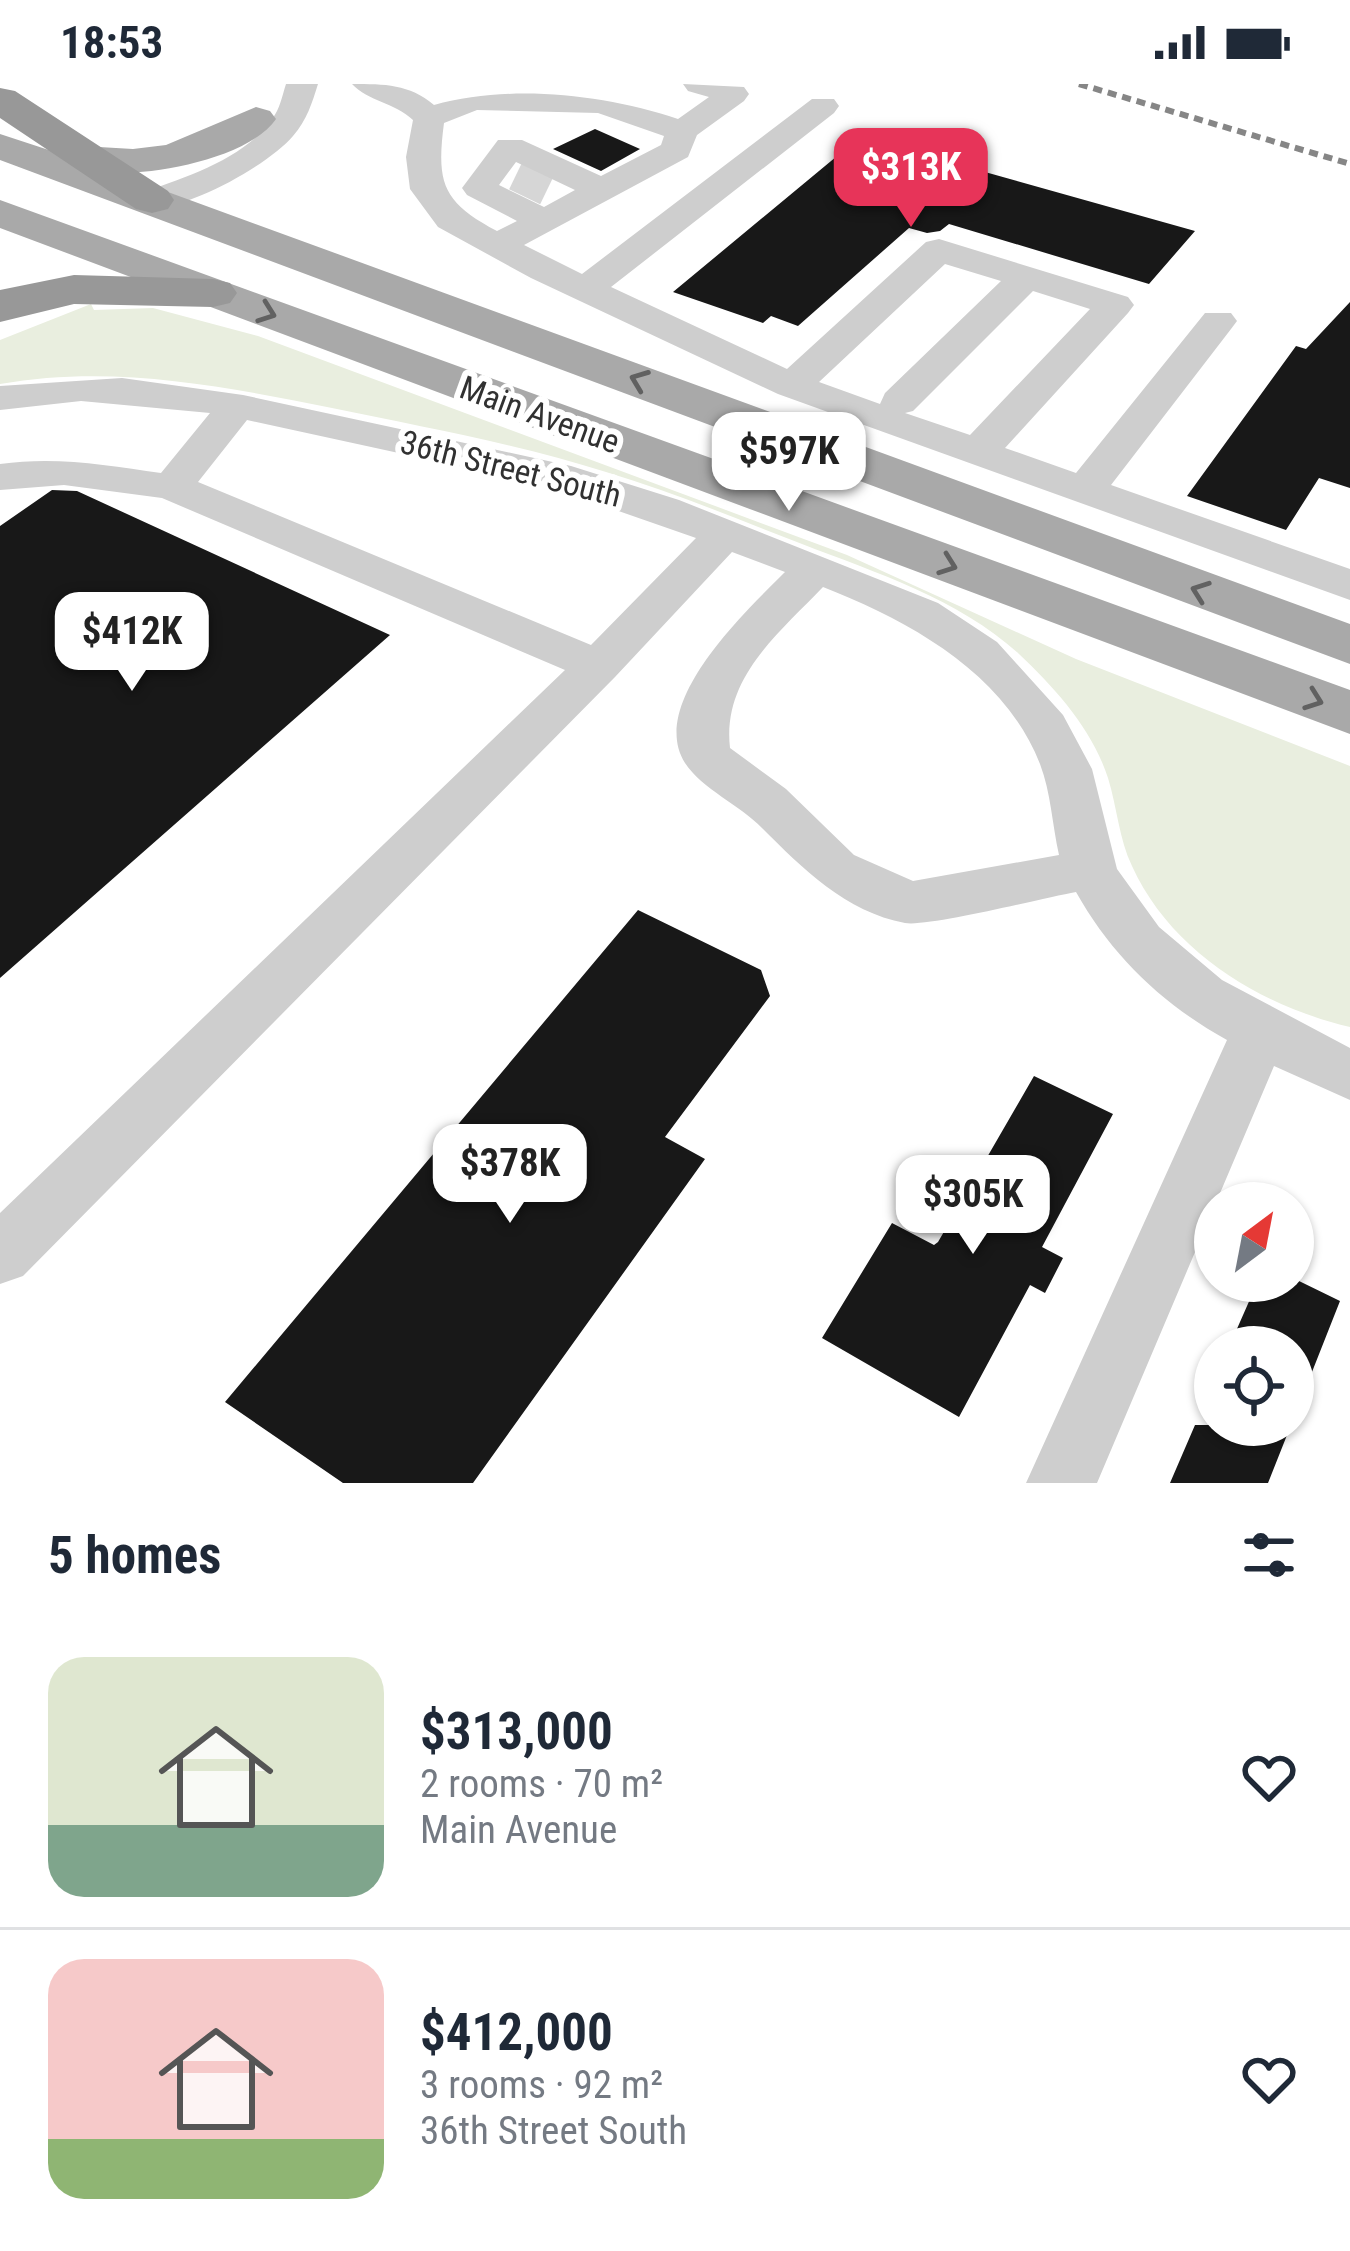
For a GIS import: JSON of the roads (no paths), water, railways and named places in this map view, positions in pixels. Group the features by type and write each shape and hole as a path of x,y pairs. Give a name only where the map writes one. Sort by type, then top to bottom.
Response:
{"highway":[{"path":"0,100 152,200"},
{"path":"6,304 27,280 85,244"},
{"path":"6,304 140,287 213,293"}],"main road":[{"path":"4,147 96,160 152,160 196,153 277,97"},
{"name":"Main Avenue","path":"4,147 531,338 1009,522 1350,645"},
{"path":"85,244 152,200"},
{"name":"Main Avenue","path":"0,212 1350,713"}],"street":[{"path":"602,104 632,84"},
{"path":"542,183 676,150 682,131 733,94 699,84"},
{"path":"152,200 197,187 275,135 289,121 277,97 359,97 375,86 408,98 429,118"},
{"path":"429,118 478,92 548,93 602,104 682,131"},
{"path":"498,244 542,183 548,93"},
{"path":"586,288 823,106"},
{"path":"429,118 423,157 427,189 450,220 792,386 1350,585"},
{"path":"792,386 939,250 1114,305 976,454"},
{"path":"899,402 1026,278"},
{"path":"1084,491 1218,321"},
{"name":"36th Street South","path":"0,398 120,390 237,406 539,471 632,498 917,611 968,641 1007,678 1049,731 1071,780 1090,869 1118,916 1163,968 1259,1033 1350,1076"},
{"path":"172,487 237,406"},
{"path":"0,477 29,471 68,472 172,487 598,666"},
{"path":"0,1255 598,666 725,534"},
{"path":"815,568 735,651 702,716 706,756 768,802 835,869 909,903 1090,869"},
{"path":"1061,1483 1259,1033"}],"tunnel":[{"path":"517,173 548,188"}],"railway":[{"path":"1079,84 1350,164"}]}
